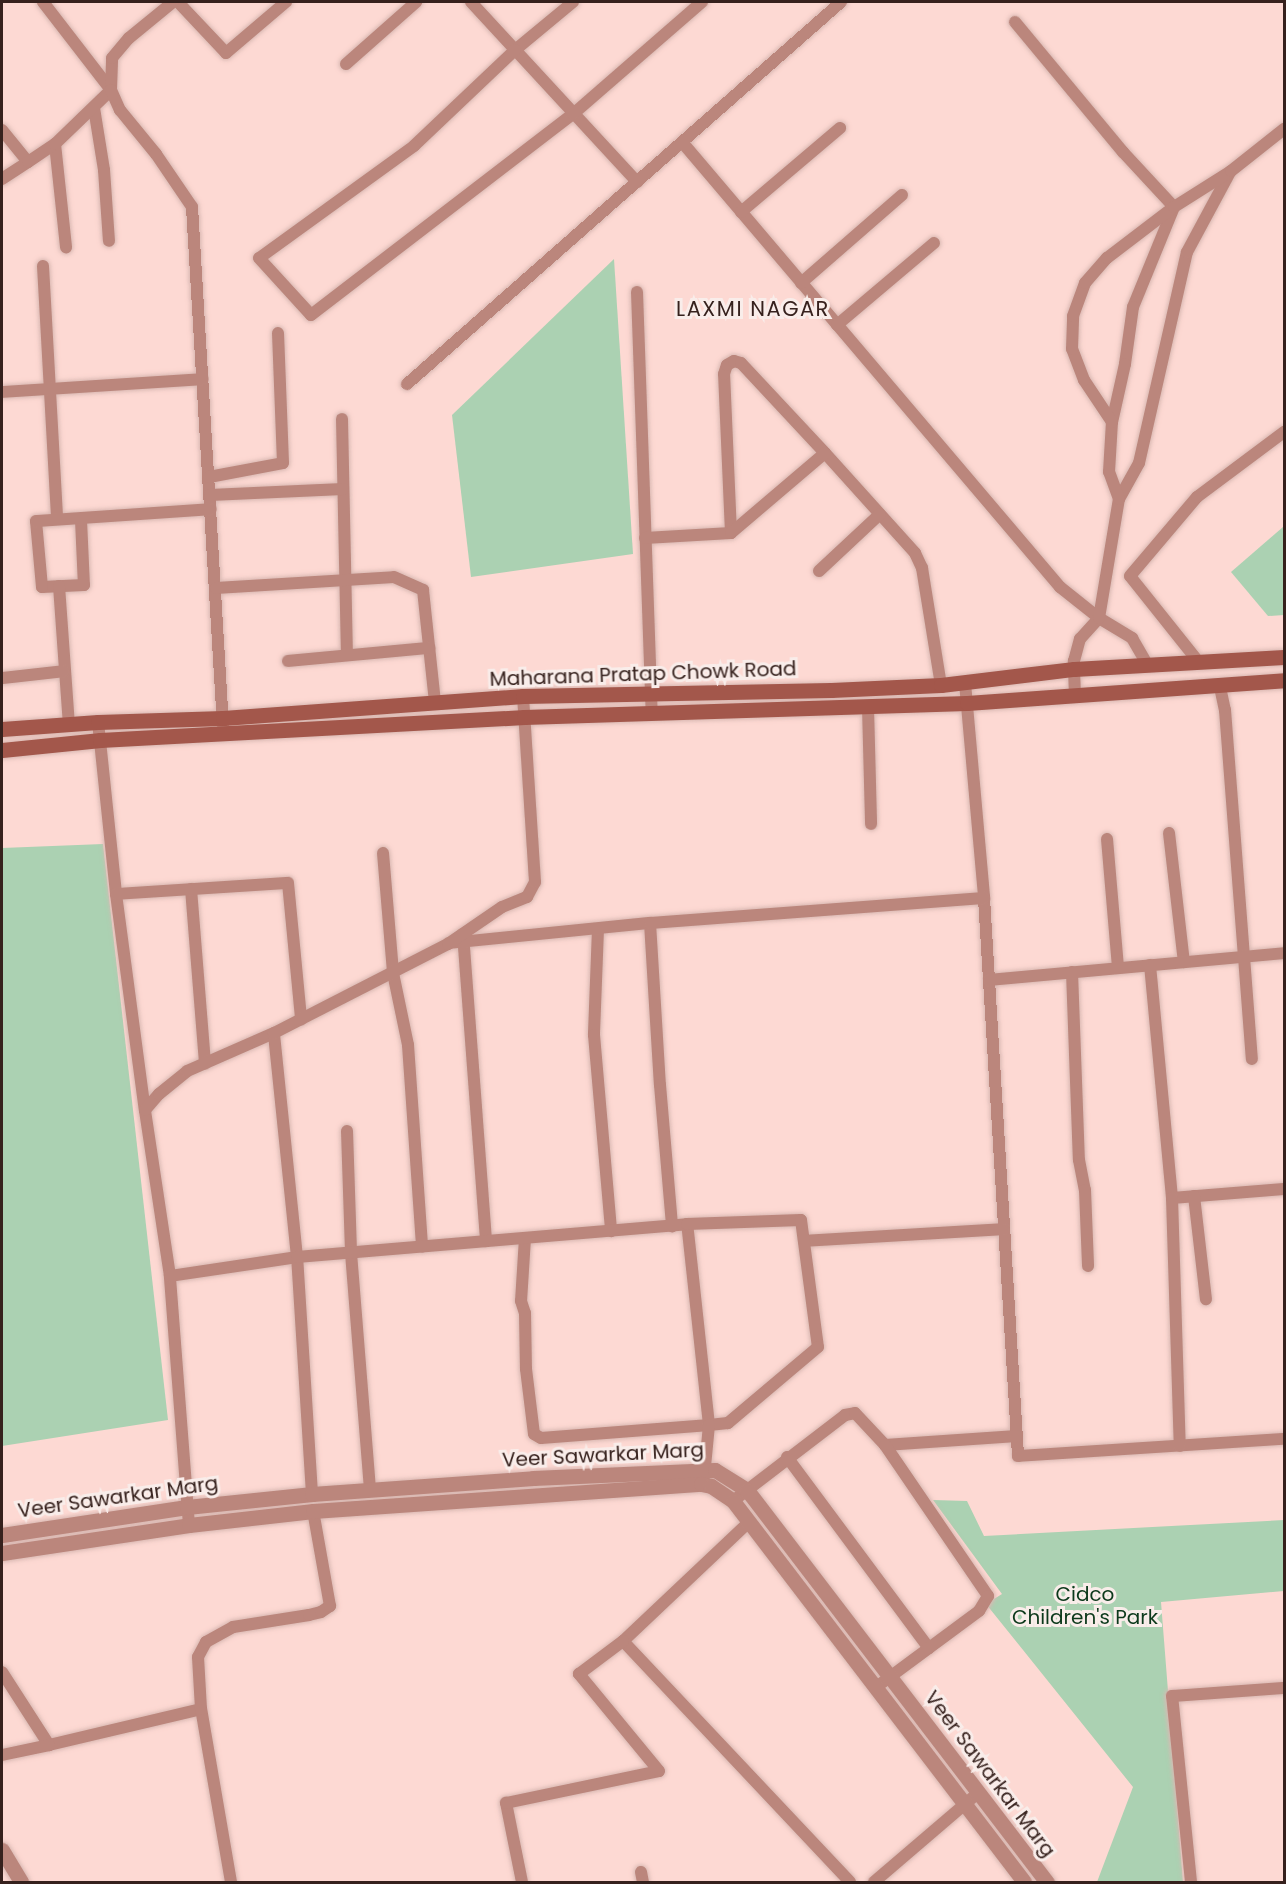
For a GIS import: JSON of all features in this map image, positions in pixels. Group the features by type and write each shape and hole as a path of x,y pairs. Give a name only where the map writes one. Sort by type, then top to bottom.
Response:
{"main road":[{"name":"Maharana Pratap Chowk Road","path":"2,729 98,722 223,718 523,696 941,685 1074,669 1197,660 1284,657"},
{"name":"Maharana Pratap Chowk Road","path":"2,750 100,740 524,717 967,703 1220,687 1284,680"}],"street":[{"path":"43,2 111,90 120,110 156,154 192,207 224,735"},
{"path":"2,179 55,144 94,108 111,90 112,58 129,38 173,2"},
{"path":"178,2 226,53 286,2"},
{"path":"346,64 416,2"},
{"path":"471,2 637,182"},
{"path":"573,2 515,50 414,146 259,258 311,315 573,114 702,2"},
{"path":"407,384 841,2"},
{"path":"1015,22 1123,152 1174,207"},
{"path":"94,108 105,170 109,241"},
{"path":"741,212 840,128"},
{"path":"1112,422 1084,380 1072,349 1072,316 1085,283 1107,258 1174,207 1231,171 1284,129"},
{"path":"2,130 28,162"},
{"path":"682,142 1060,587 1099,618 1132,638 1147,664"},
{"path":"55,144 66,247"},
{"path":"1075,697 1074,669 1080,639 1099,618 1119,499 1139,463 1187,252 1231,171"},
{"path":"801,283 902,195"},
{"path":"1119,499 1109,472 1112,422 1125,364 1133,307 1174,207"},
{"path":"837,325 934,243"},
{"path":"43,266 57,519"},
{"path":"637,292 652,712"},
{"path":"209,477 284,463 278,333"},
{"path":"731,533 724,374 727,365 734,361 741,363 915,553 922,568 941,685"},
{"path":"2,392 203,379"},
{"path":"342,419 347,655"},
{"path":"1197,660 1131,576 1197,497 1284,432"},
{"path":"645,538 731,533 825,453"},
{"path":"210,495 343,489"},
{"path":"81,520 84,585 42,587 36,521 81,520 211,509"},
{"path":"819,571 880,514"},
{"path":"216,588 394,577 423,590 435,702"},
{"path":"59,586 69,725"},
{"path":"288,661 429,648"},
{"path":"2,678 64,671"},
{"path":"965,683 984,898 1018,1456 1284,1440"},
{"path":"1220,687 1225,710 1252,1059"},
{"path":"145,1110 188,1071 302,1020 463,937 502,907 527,897 535,882 523,696"},
{"path":"868,707 871,824"},
{"path":"98,722 116,894 170,1276 189,1525"},
{"path":"1169,833 1184,962"},
{"path":"1107,839 1118,968"},
{"path":"383,853 393,973 408,1045 422,1247"},
{"path":"116,894 288,883 302,1020"},
{"path":"191,889 205,1064"},
{"path":"463,937 871,909 984,898"},
{"path":"650,923 672,1226"},
{"path":"598,928 594,1035 610,1231"},
{"path":"463,937 486,1241"},
{"path":"989,980 1284,953"},
{"path":"1150,965 1172,1197 1180,1446"},
{"path":"1072,972 1079,1160 1085,1190 1088,1266"},
{"path":"274,1033 297,1257 312,1494"},
{"path":"347,1131 351,1253 370,1490"},
{"path":"1172,1197 1284,1189"},
{"path":"1194,1196 1206,1299"},
{"path":"170,1276 297,1257 687,1224 801,1220 818,1347 728,1423 541,1438 534,1434 526,1369 525,1313 521,1300 525,1238"},
{"path":"687,1224 709,1425 706,1468 701,1485"},
{"path":"804,1241 1004,1229"},
{"path":"733,1501 845,1414 855,1413 885,1445 932,1517 988,1592 988,1596 979,1611 875,1688"},
{"path":"885,1445 1017,1436"},
{"path":"787,1457 928,1648"},
{"name":"Veer Sawarkar Marg","path":"2,1535 187,1507 312,1494 706,1468 724,1474 747,1490 1047,1882"},
{"name":"Veer Sawarkar Marg","path":"2,1553 189,1525 313,1511 701,1485 719,1490 733,1501 1024,1882"},
{"path":"231,1882 201,1709 198,1657 206,1642 233,1627 309,1615 326,1610 330,1606 313,1511"},
{"path":"522,1882 506,1803 659,1771 579,1674 623,1641 749,1522"},
{"path":"623,1641 850,1882"},
{"path":"2,1672 49,1745"},
{"path":"1191,1882 1172,1696 1284,1688"},
{"path":"2,1755 201,1709"},
{"path":"874,1882 978,1793"},
{"path":"2,1850 21,1882"}],"green space":[{"path":"614,259 633,554 471,577 452,415"},
{"path":"1283,527 1284,615 1268,616 1231,572"},
{"path":"103,844 168,1420 2,1446 2,848"},
{"name":"Cidco Children's Park","path":"933,1500 967,1501 984,1536 1284,1520 1284,1591 1161,1602 1183,1882 1097,1882 1133,1787 986,1604 1002,1594"}],"district":[{"name":"LAXMI NAGAR","path":"753,309"}]}
